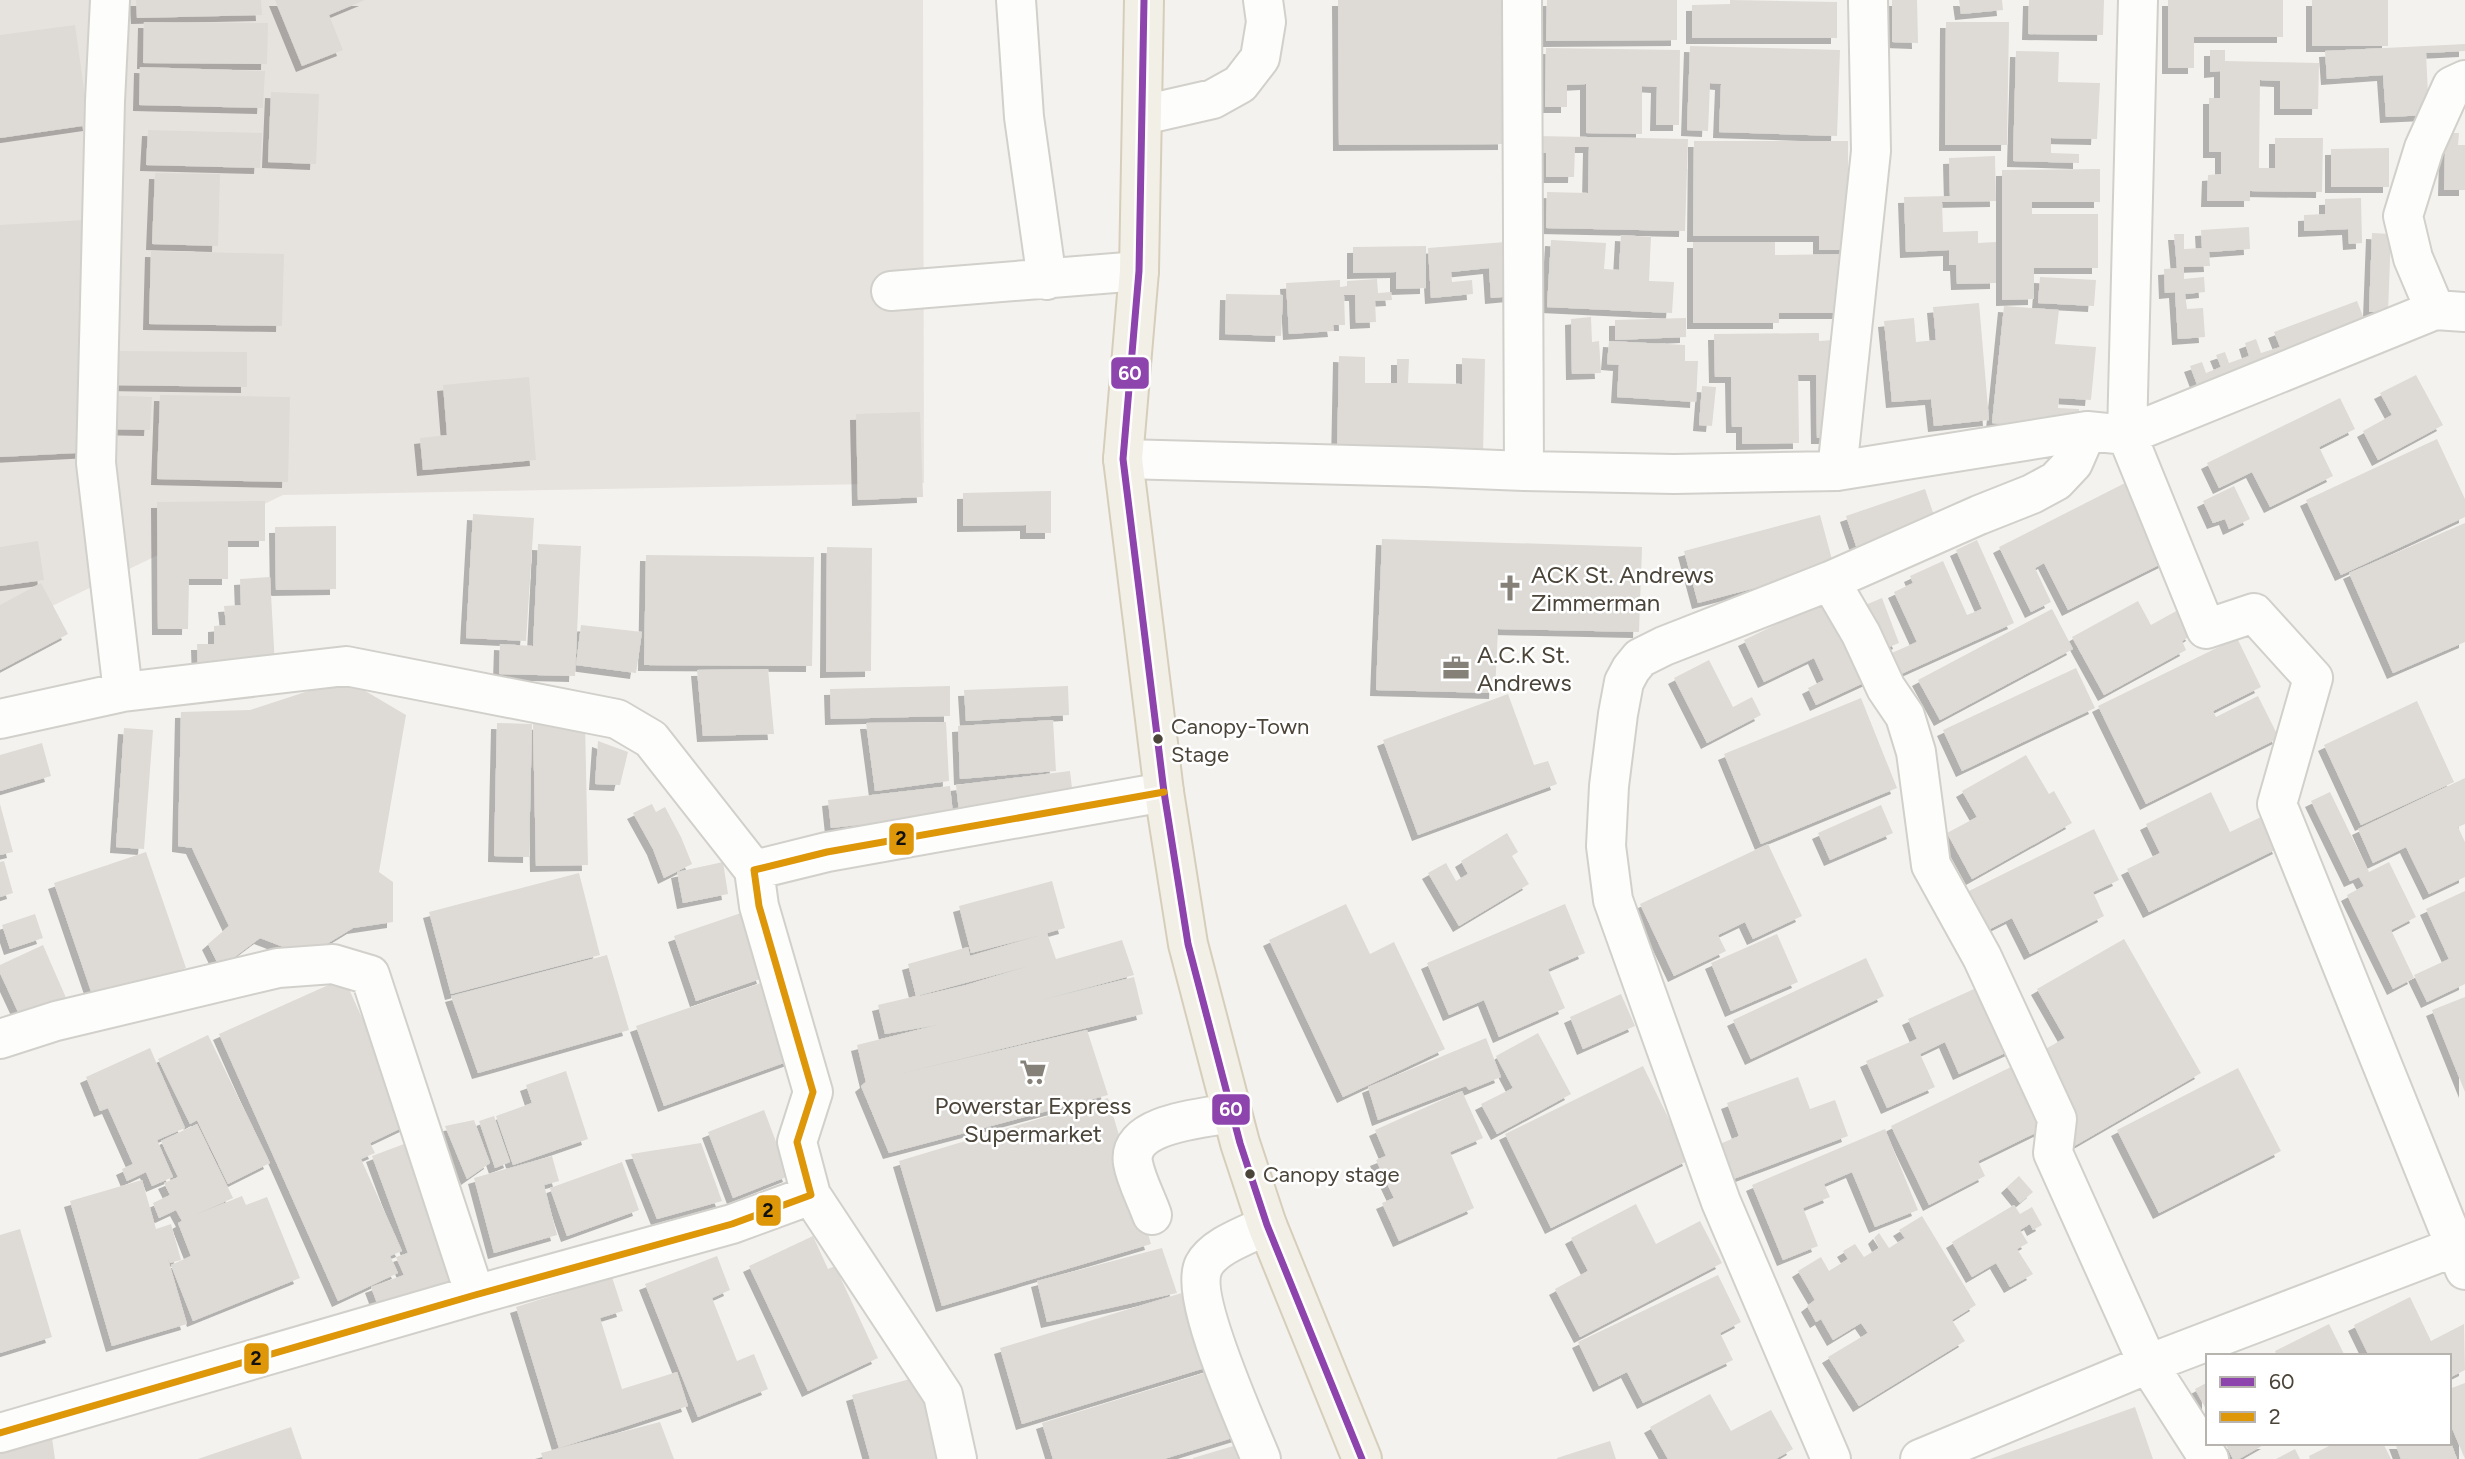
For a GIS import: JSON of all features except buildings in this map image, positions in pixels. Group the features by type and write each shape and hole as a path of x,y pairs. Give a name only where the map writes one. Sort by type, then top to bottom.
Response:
{"main road":[{"path":"1144,0 1139,271 1123,459 1164,792 1188,944 1232,1113 1267,1225 1363,1459"}],"street":[{"path":"110,0 96,464 123,692"},
{"path":"1017,0 1024,117 1047,279"},
{"path":"1143,115 1213,99 1240,83 1260,58 1266,22 1263,0"},
{"path":"1522,0 1524,471"},
{"path":"1837,471 1871,151 1868,0"},
{"path":"1920,1459 2148,1364 2462,1253 2277,804 2313,678 2254,613 2206,629 2127,436 2138,0"},
{"path":"1123,459 1674,474 1837,471 2087,431 2127,436 2450,311 2413,258 2403,216 2424,148 2452,86 2465,80"},
{"path":"891,290 1139,271"},
{"path":"1831,1459 1721,1202 1613,900 1606,846 1608,786 1624,682 1640,658 1664,646 1830,581 2032,494 2056,481 2073,463 2087,431"},
{"path":"1830,581 1861,634 1886,688 1905,716 1916,752 1931,865 1982,957 2057,1119 2053,1153 2148,1364 2209,1459"},
{"path":"0,719 123,692 346,666 617,719 651,739 754,870 759,906 813,1092 797,1142 811,1195 943,1395 957,1459"},
{"path":"754,870 827,852 1164,792"},
{"path":"0,1038 56,1021 278,968 333,964 370,975 475,1295"},
{"path":"1152,1215 1133,1162 1136,1143 1157,1128 1232,1113"},
{"path":"0,1433 475,1295 732,1224 811,1195"},
{"path":"1261,1459 1216,1345 1200,1283 1204,1266 1215,1252 1267,1225"}],"shaded area":[{"path":"0,0 923,0 924,483 283,495 0,631"}],"transit line":[{"name":"60","path":"1144,0 1139,271 1123,459 1164,792 1188,944 1240,1143 1267,1225 1362,1459"},
{"name":"2","path":"0,1433 475,1295 732,1224 811,1195 797,1142 813,1092 759,906 754,870 827,852 1164,792"}],"place":[{"name":"ACK St. Andrews Zimmerman","path":"1510,588"},
{"name":"A.C.K St. Andrews","path":"1456,668"},
{"name":"Canopy-Town Stage","path":"1158,739"},
{"name":"Powerstar Express Supermarket","path":"1033,1072"},
{"name":"Canopy stage","path":"1250,1174"}]}
